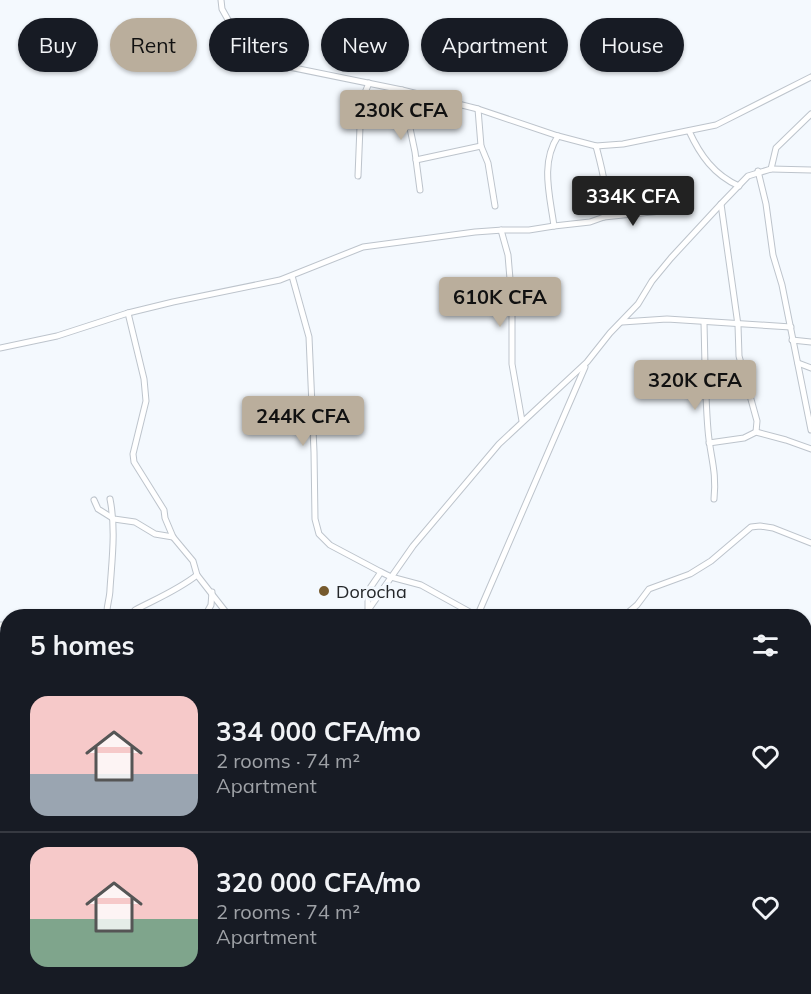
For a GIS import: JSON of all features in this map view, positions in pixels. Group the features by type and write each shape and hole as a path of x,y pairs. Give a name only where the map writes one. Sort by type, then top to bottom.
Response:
{"street":[{"path":"220,0 222,9 250,59 402,90 478,109 558,136 596,146 623,144 716,125 811,77"},
{"path":"358,176 362,102 369,84"},
{"path":"402,90 420,190"},
{"path":"478,109 481,146 488,163 495,206"},
{"path":"771,169 776,148 811,114"},
{"path":"689,131 698,150 715,171 739,186"},
{"path":"554,225 547,172 549,155 558,136"},
{"path":"416,160 481,146"},
{"path":"596,146 606,191 604,217"},
{"path":"368,609 413,546 485,461 522,421 587,362 610,333 638,304 665,266 748,176 758,171 771,169 811,170"},
{"path":"758,171 766,204 773,255 791,327 811,429"},
{"path":"720,204 738,325 739,356 757,421 756,432"},
{"path":"0,348 57,336 128,313 280,280 363,248 501,230 530,230 590,222 604,217 661,211"},
{"path":"501,230 508,255 512,303 512,364 522,421"},
{"path":"292,276 309,338 315,519 319,534 330,545 381,572 422,585 465,609"},
{"path":"128,313 144,379 146,401 134,462 164,510 173,537 193,561 197,575 224,609"},
{"path":"622,322 667,319 791,327"},
{"path":"704,323 709,443 716,478 714,499"},
{"path":"792,340 811,342"},
{"path":"481,609 587,362"},
{"path":"798,363 811,368"},
{"path":"709,443 744,438 756,432 811,449"},
{"path":"106,609 110,593 114,519 110,499"},
{"path":"94,500 98,509 114,519 135,522 154,534 173,537"},
{"path":"632,609 649,589 690,574 711,561 751,527 774,528 811,543"},
{"path":"368,609 368,591 381,572"},
{"path":"137,609 170,593 197,575"},
{"path":"209,609 212,592"}],"place":[{"name":"Dorocha","path":"324,591"}]}
